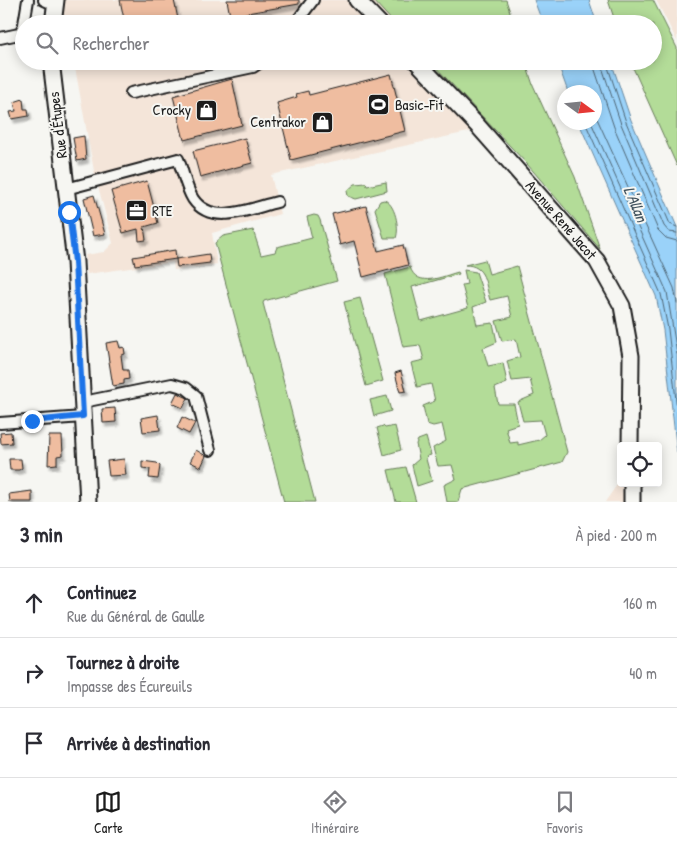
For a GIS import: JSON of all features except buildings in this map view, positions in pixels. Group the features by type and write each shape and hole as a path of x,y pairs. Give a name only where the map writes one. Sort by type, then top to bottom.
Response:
{"main road":[{"path":"357,0 371,15"},
{"path":"52,2 53,15"},
{"name":"Rue d'Étupes","path":"52,70 75,262 88,502"},
{"name":"Avenue René Jacot","path":"425,70 477,125 597,261 622,306 631,356 630,442"},
{"path":"632,487 632,502"}],"street":[{"path":"26,15 28,0"},
{"path":"302,15 313,0"},
{"path":"0,38 15,35"},
{"path":"131,93 243,70"},
{"path":"66,189 178,158 193,198 202,209 211,214 224,214 277,202"},
{"path":"0,423 83,409 172,384 186,388 196,396 210,450"}],"shaded area":[{"path":"64,0 373,0 387,15 62,15"},
{"path":"656,0 677,0 677,41"},
{"path":"75,70 438,70 491,127 271,175 280,214 212,233 217,264 174,270 173,262 87,274 85,255 104,252 113,243 94,171"},
{"path":"617,485 617,487 622,487 624,502 605,502"}],"green space":[{"path":"373,0 506,0 511,15 387,15"},
{"path":"608,0 653,0 660,15 613,15"},
{"path":"662,18 677,48 677,166 634,70 662,70"},
{"path":"438,70 528,70 575,177 600,249 527,164"},
{"path":"386,182 387,191 356,199 348,196 347,191 355,184 366,183 367,186"},
{"path":"384,200 391,206 396,216 396,238 384,238 375,209 380,201"},
{"path":"318,216 320,220 337,281 264,301 263,303 315,502 284,502 215,243 223,236 253,230 261,255 275,252 277,247 312,238 307,217"},
{"path":"485,260 489,274 517,266 567,452 562,462 462,489 458,502 447,502 444,485 456,479 452,465 438,466 433,448 446,441 442,424 433,426 427,424 423,406 435,401 431,384 417,387 411,363 424,360 420,345 403,347 385,274 410,267 413,274 418,278 424,279 438,278 458,272 459,274 412,287 421,321 468,308 462,285 467,284 464,270 476,272 486,302 473,307 477,325 493,323 497,342 483,348 488,366 503,363 507,383 495,388 498,404 514,404 518,424 506,428 510,443 518,442 518,445 539,440 545,435 541,420 523,421 518,402 534,395 530,379 512,381 507,361 520,357 516,339 502,341 496,321 512,317 507,296 490,300 484,276 477,268 465,265"},
{"path":"360,298 383,381 366,386 344,302"},
{"path":"387,396 391,411 374,416 370,400"},
{"path":"383,426 385,428 395,426 401,450 384,455 377,428"},
{"path":"426,437 431,455 427,456 426,459 432,481 417,486 412,465 419,459 416,444 418,440"},
{"path":"406,467 416,502 396,502 388,470"}],"water":[{"path":"534,0 589,0 594,15 540,15"},
{"name":"L'Allan","path":"560,70 614,70 631,120 677,227 677,453 663,330 656,296 582,130 602,130 602,85 566,85"}],"place":[{"name":"Basic-Fit","path":"379,105"},
{"name":"Crocky","path":"207,110"},
{"name":"Centrakor","path":"322,122"},
{"name":"RTE","path":"136,211"}],"route":[{"path":"32,421 83,416 75,262 69,212"}]}
